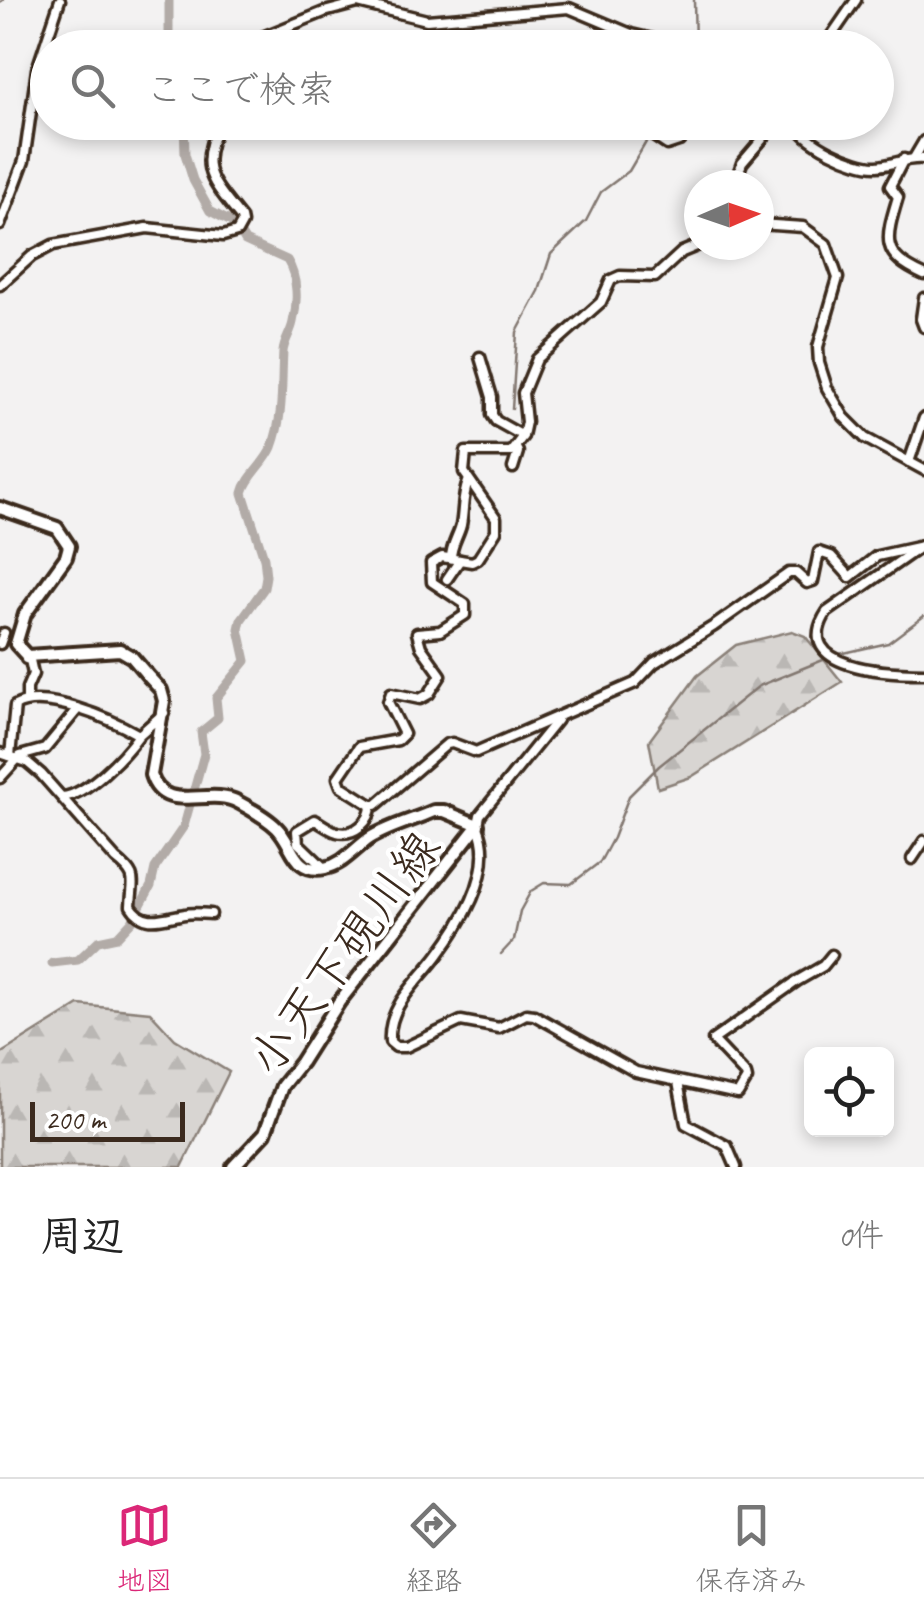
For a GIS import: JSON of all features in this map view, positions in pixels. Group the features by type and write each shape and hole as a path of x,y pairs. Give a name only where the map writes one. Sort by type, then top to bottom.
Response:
{"main road":[{"path":"0,508 57,528 68,546 66,557 25,614 15,638 20,652 28,656 120,650 132,657 161,690 164,713"},
{"name":"小天下硯川線","path":"164,713 151,775 155,787 174,798 233,798 275,826 302,866 324,868 346,858 371,838 434,812 444,811 478,826 339,1002 282,1086 265,1133 233,1167"}],"street":[{"path":"50,30 60,0"},
{"path":"835,30 856,0"},
{"path":"280,30 324,12 358,4 427,20 569,8 621,30"},
{"path":"0,225 24,161 30,119"},
{"path":"0,285 32,256 54,245 147,228 223,236 239,230 241,218 208,174 212,140"},
{"path":"740,170 762,140"},
{"path":"808,140 870,165 914,158"},
{"path":"924,140 890,186 898,197 891,221 890,249 900,264 924,275"},
{"path":"774,225 804,227 826,244 838,278 818,347 822,374 834,403 852,426 877,447 924,470"},
{"path":"684,251 655,277 620,276 611,280 602,302 542,352 523,393 526,422 516,448 510,452 466,452 464,472 468,482 498,524 478,560 436,558 430,576 437,587 465,604 465,614 440,631 422,631 416,637 441,674 439,683 420,699 391,693 388,702 404,734 398,740 359,747 338,778 341,786 371,806 376,805 446,744 476,752 635,683 666,654 714,626 788,572 796,572 806,583 813,581 818,552 831,556 850,576 877,556 923,545"},
{"path":"924,298 924,327"},
{"path":"480,357 492,397 492,415 523,436"},
{"path":"910,462 924,418"},
{"path":"513,468 516,448"},
{"path":"448,579 456,559 453,543 460,532 468,482"},
{"path":"923,545 827,612 820,634 822,647 838,662 889,672 924,673"},
{"path":"0,644 4,633"},
{"path":"26,659 30,660 33,674 26,688 27,700"},
{"path":"0,778 9,756 15,706 27,700 100,715 138,735"},
{"path":"9,756 45,749 78,709"},
{"path":"62,798 84,790 164,713"},
{"path":"559,717 480,815 484,859 472,898 438,956 397,1009 390,1022 390,1042 406,1048 462,1021 499,1028 526,1014 534,1015 620,1064 678,1082 738,1094 746,1074 713,1040 797,980 824,966 832,956"},
{"path":"9,756 41,774 130,870 136,914 154,920 211,914"},
{"path":"324,868 298,843 300,826 315,820 339,833 352,832 371,814 371,806"},
{"path":"912,859 924,841"},
{"path":"678,1082 686,1124 727,1146 736,1167"}],"green space":[{"path":"792,631 805,636 842,682 691,777 658,788 649,741 697,676 736,645"},
{"path":"79,1005 150,1012 175,1039 229,1072 182,1167 0,1167 0,1054"}],"waterway":[{"path":"169,0 169,30"},
{"path":"694,0 695,30"},
{"path":"52,963 78,960 98,941 117,937 132,921 151,886 155,868 184,826 204,754 201,732 218,718 216,698 246,661 239,629 241,620 264,588 266,576 243,493 276,435 283,352 296,307 295,282 287,260 245,241 235,224 210,211 193,180 185,140"},
{"path":"512,409 517,332 539,291 551,254 586,221 601,192 629,171 647,140"},
{"path":"835,655 888,643 924,616"},
{"path":"501,954 514,940 520,911 531,891 544,883 571,884 600,862 629,796 659,766 759,686 828,658"}]}
